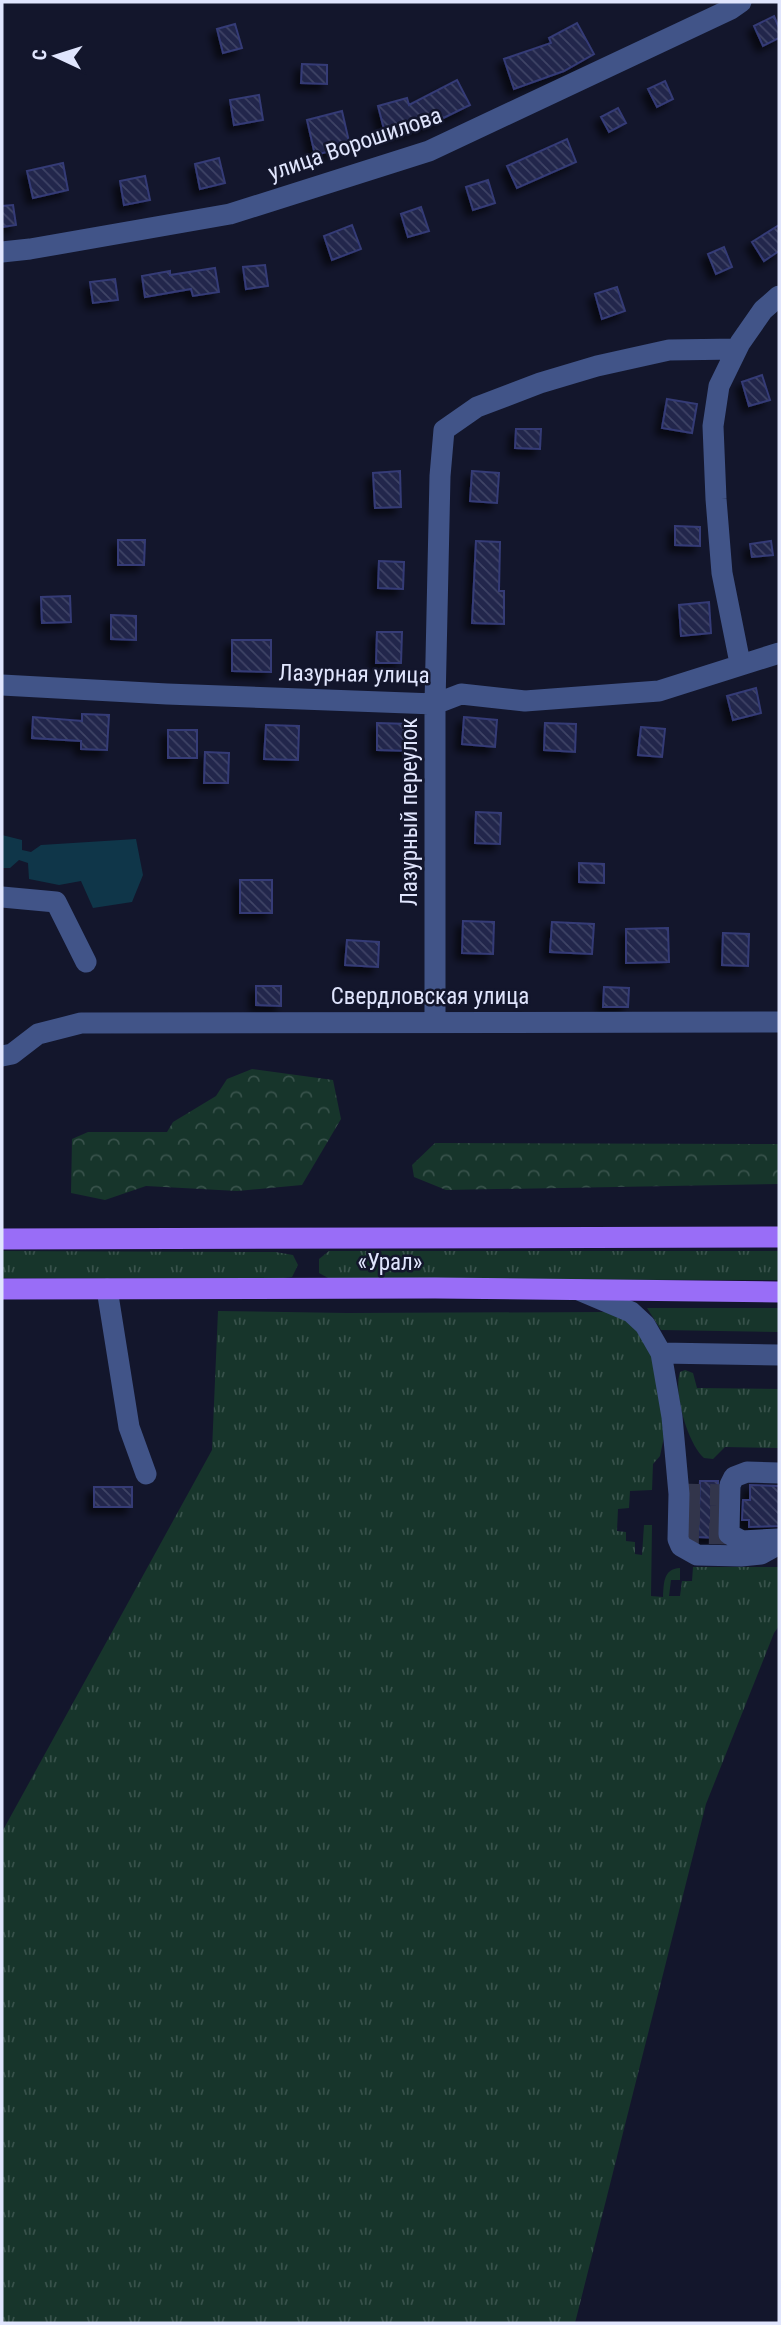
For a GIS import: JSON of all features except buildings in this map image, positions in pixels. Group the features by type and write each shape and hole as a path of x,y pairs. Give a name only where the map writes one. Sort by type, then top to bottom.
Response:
{"main road":[{"name":"«Урал»","path":"2,1239 779,1237"},
{"name":"«Урал»","path":"2,1289 779,1292"}],"street":[{"name":"улица Ворошилова","path":"2,252 230,214 429,151 741,2"},
{"path":"740,663 722,573 713,426 719,386 737,349 763,310 779,296"},
{"name":"Лазурный переулок","path":"435,1022 435,704 440,477 444,430 477,407 540,383 597,366 669,350 737,349"},
{"name":"Лазурная улица","path":"2,685 435,704 461,694 525,701 659,691 740,663 779,653"},
{"path":"2,897 56,902 86,962"},
{"name":"Свердловская улица","path":"2,1056 12,1054 38,1034 80,1023 779,1022"},
{"path":"107,1289 129,1427 146,1474"},
{"path":"579,1290 631,1312 645,1325 661,1353 672,1417 679,1494 678,1539 681,1546 697,1555 741,1556 761,1554 779,1541"},
{"path":"661,1353 779,1354"},
{"path":"779,1473 739,1474 734,1477 730,1486 729,1534 742,1541 779,1541"}],"green space":[{"path":"252,1069 333,1080 341,1119 302,1185 237,1191 146,1186 105,1200 71,1193 72,1139 88,1132 167,1132 173,1122 216,1096 227,1079"},
{"path":"435,1143 779,1144 779,1184 446,1190 414,1177 412,1165"},
{"path":"2,1251 276,1252 293,1255 298,1265 292,1277 275,1279 2,1278"},
{"path":"329,1251 779,1251 779,1280 330,1279 319,1273 319,1259"},
{"path":"647,1308 779,1308 779,1332 661,1330"},
{"path":"218,1311 624,1314 651,1348 658,1375 664,1437 660,1456 653,1464 652,1490 630,1491 629,1508 618,1509 617,1531 626,1532 626,1541 635,1542 635,1554 642,1555 644,1525 652,1525 651,1596 663,1597 665,1578 674,1569 680,1568 680,1580 671,1580 669,1596 680,1596 682,1581 692,1581 693,1567 779,1567 779,1626 706,1804 575,2323 2,2323 2,1832 212,1450"},
{"path":"685,1370 693,1373 697,1388 779,1389 779,1448 725,1447 713,1459 704,1458 693,1442 680,1405 678,1381 680,1372"}],"water":[{"path":"2,835 22,840 22,850 31,852 41,845 136,839 143,875 132,902 93,908 81,881 59,885 29,879 28,863 19,860 10,868 2,868"}],"tunnel":[{"path":"679,1494 730,1495"},
{"path":"679,1514 729,1515"},
{"path":"678,1533 729,1534"}]}
